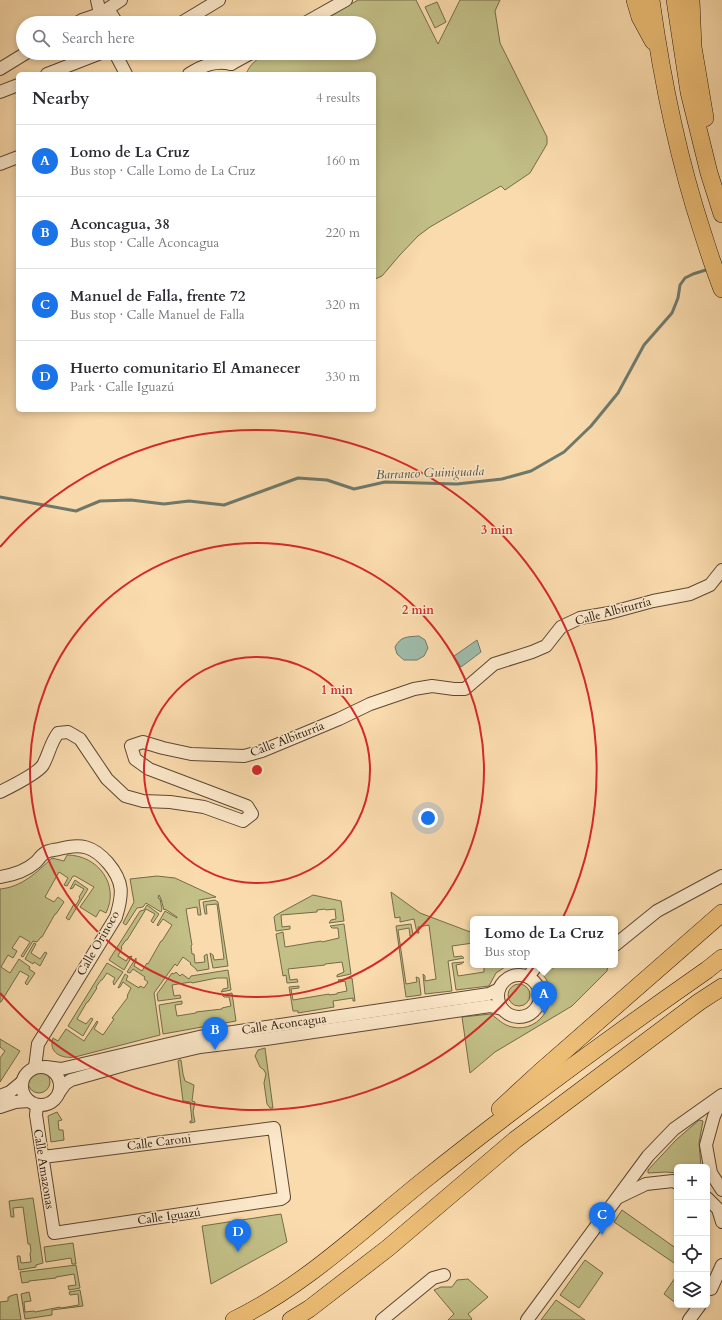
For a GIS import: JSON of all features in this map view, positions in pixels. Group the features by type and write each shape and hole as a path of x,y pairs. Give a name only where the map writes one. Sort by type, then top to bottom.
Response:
{"highway":[{"path":"635,0 640,17 658,50"},
{"path":"651,0 658,50 674,131 693,204 722,289"},
{"path":"675,0 679,35 702,123 722,182"},
{"path":"691,0 693,47 702,92 702,123 709,173 722,214"},
{"path":"424,1180 539,1073 722,913"},
{"path":"234,1320 298,1283 424,1180 565,1072 722,958"},
{"path":"699,1002 722,980"},
{"path":"291,1320 309,1309 388,1248 515,1140 699,1002 722,987"}],"street":[{"path":"97,0 103,15 121,0"},
{"path":"193,16 219,0"},
{"path":"317,16 346,0"},
{"path":"0,69 16,59"},
{"path":"52,72 83,60"},
{"path":"119,60 125,72"},
{"path":"191,72 205,60"},
{"path":"212,60 223,62 233,69 243,60"},
{"path":"0,92 16,86"},
{"path":"0,164 16,158"},
{"name":"Calle Albiturría","path":"0,792 20,782 42,766 51,742 58,733 68,732 80,739 107,779 125,796 144,801 170,802 204,807 243,821 252,814 247,806 149,769 135,759 131,746 143,742 191,754 244,756 339,719 370,704 414,689 432,686 465,689 494,664 546,646 561,627 580,618 609,614 653,601 690,594 710,584 722,570"},
{"name":"Calle Orinoco","path":"0,877 10,876 26,869 45,852 71,846 86,847 99,853 115,871 121,886 121,899 116,917 38,1044 41,1067"},
{"path":"618,942 657,911 722,876"},
{"path":"528,977 535,968"},
{"path":"514,975 528,977 538,986 540,1000 538,1007 527,1016 520,1017 507,1014 499,1003 499,989 502,983 514,975"},
{"name":"Calle Aconcagua","path":"41,1067 61,1069 199,1037 489,994 499,989"},
{"name":"Calle Aconcagua","path":"60,1091 65,1084 71,1080 128,1064 200,1047 266,1039 490,1006 502,1009"},
{"path":"0,1107 15,1102 43,1105 54,1101 60,1091 60,1085 56,1074 41,1067 29,1070 24,1076 22,1082 22,1093 33,1103"},
{"path":"0,1096 10,1092 22,1082"},
{"path":"527,1320 648,1156 674,1129 722,1095"},
{"path":"722,1100 714,1116 706,1146 711,1173 722,1190"},
{"name":"Calle Amazonas","path":"33,1103 43,1156 54,1232"},
{"name":"Calle Caroni","path":"43,1156 274,1128 284,1197"},
{"path":"617,1198 646,1184 674,1182"},
{"name":"Calle Iguazú","path":"54,1232 281,1199 284,1197"},
{"path":"709,1200 718,1209 722,1222"},
{"path":"710,1290 722,1265"},
{"path":"382,1320 433,1278 444,1275"},
{"path":"710,1291 722,1277"},
{"path":"689,1320 698,1308"}],"shaded area":[{"path":"358,0 416,0 438,44 460,0 500,0 495,11 500,43 547,137 547,144 530,173 505,190 501,186 430,227 418,236 382,276 376,279 376,72 247,72 257,60 376,60 376,16 331,16"},
{"path":"437,2 446,22 435,28 425,7"},
{"path":"419,636 425,640 428,648 424,656 417,660 404,660 397,654 395,647 397,643 408,637"},
{"path":"477,640 481,652 461,667 454,656"},
{"path":"67,855 78,856 88,860 97,866 103,874 108,882 110,892 110,902 106,913 100,910 96,917 80,907 94,887 75,876 73,876 67,886 64,885 68,878 59,872 45,897 54,902 58,897 64,902 55,914 42,937 37,942 33,941 23,957 21,956 30,942 20,936 12,948 17,951 13,958 8,955 1,967 10,973 19,959 30,967 29,969 35,973 27,985 25,983 29,976 20,971 0,1002 0,889 8,888 29,878 52,858 64,861"},
{"path":"157,876 175,878 216,897 199,900 201,915 198,915 197,907 186,909 192,954 194,954 195,963 205,962 204,956 207,954 209,969 197,971 190,964 191,963 183,957 177,966 175,964 154,993 160,1035 75,1057 65,1057 57,1054 52,1048 53,1038 58,1041 66,1029 84,1041 97,1021 98,1022 94,1029 103,1035 114,1019 112,1018 128,997 127,996 131,988 123,982 118,988 125,974 128,976 126,980 139,988 140,986 144,988 148,982 144,979 145,977 133,969 130,973 127,972 136,958 134,966 142,971 147,963 148,964 172,925 163,919 158,926 157,925 165,911 177,917 165,909 164,910 159,895 158,898 160,899 162,909 161,912 146,903 143,907 137,908 126,925 123,923 134,902 130,879"},
{"path":"75,880 88,889 69,920 66,918 74,904 76,905 84,889 75,884 73,888 70,889"},
{"path":"391,892 420,913 470,932 470,943 452,946 454,957 462,956 464,958 448,961 452,991 425,994 423,974 425,976 425,981 436,979 429,925 418,927 419,933 417,933 414,919 400,922 400,917 395,918"},
{"path":"313,895 341,901 344,921 329,923 331,920 336,919 335,909 281,915 282,927 290,926 290,929 276,931 274,917 276,915"},
{"path":"215,900 218,902 228,966 213,968 210,953 213,955 214,960 224,959 217,904 206,905 207,914 205,914 203,902"},
{"path":"147,905 159,914 153,923 151,921 155,914 146,909 121,947 122,948 118,956 126,961 132,956 124,970 109,960 140,911 144,910"},
{"path":"344,924 351,974 337,977 337,975 344,972 342,962 288,969 290,980 297,979 298,982 287,983 286,975 283,976 276,934 283,932 285,947 322,942 339,938 338,928 332,928 330,926"},
{"path":"411,924 413,935 410,936 409,928 398,930 406,984 417,982 416,977 419,978 421,995 406,997 396,926"},
{"path":"34,943 36,944 31,953 40,959 45,952 47,953 40,966 25,959"},
{"path":"464,962 456,965 458,976 484,972 484,968 504,968 496,973 489,986 456,990 452,963"},
{"path":"107,963 123,972 114,985 113,982 115,978 107,973 96,987 97,988 77,1019 86,1024 91,1018 93,1019 83,1036 68,1026"},
{"path":"552,968 608,968 607,971 572,1006 495,1052 470,1073 462,1017 491,1014 503,1023 512,1027 523,1028 532,1025 546,1012 549,1003 550,993 548,984 543,975"},
{"path":"228,970 231,990 221,992 223,989 228,988 227,978 217,978 172,985 174,996 180,995 181,998 158,1001 157,994 172,973 174,974 176,972 180,976 182,974 189,979 191,976"},
{"path":"352,978 355,1001 353,1001 353,998 333,1001 334,1007 298,1013 298,1011 293,1011 289,987 299,986 299,988 291,989 293,1000 337,994 347,991 345,981 340,982 338,980"},
{"path":"519,984 527,987 530,995 527,1003 519,1006 511,1003 508,995 511,987"},
{"path":"232,993 236,1021 163,1034 159,1005 182,1001 182,1004 175,1005 177,1016 222,1009 231,1006 229,997 224,997 222,995"},
{"path":"0,1039 20,1051 0,1082 0,1058 5,1051 0,1047"},
{"path":"265,1048 273,1108 270,1108 267,1104 264,1083 266,1074 260,1067 255,1056 258,1050"},
{"path":"179,1060 181,1060 185,1081 194,1085 192,1101 195,1102 193,1112 195,1122 190,1123 190,1121 192,1121 190,1102 183,1101"},
{"path":"39,1071 43,1072 49,1078 49,1086 43,1092 39,1093 35,1092 29,1086 28,1082 29,1078 35,1072"},
{"path":"57,1112 62,1120 58,1121 59,1130 63,1130 64,1140 51,1142 48,1116"},
{"path":"699,1120 703,1121 699,1143 701,1164 674,1164 674,1173 648,1173 648,1170 676,1140"},
{"path":"33,1198 43,1263 36,1265 36,1267 19,1270 17,1256 20,1256 21,1263 31,1262 30,1244 28,1244 23,1207 13,1208 14,1217 11,1217 9,1201"},
{"path":"622,1210 674,1247 674,1263 614,1222"},
{"path":"281,1214 287,1242 211,1284 202,1226"},
{"path":"73,1243 76,1264 72,1264 71,1258 46,1262 44,1247"},
{"path":"585,1260 603,1273 579,1308 560,1295"},
{"path":"76,1265 80,1288 69,1290 68,1286 76,1285 74,1274 22,1283 20,1272"},
{"path":"468,1279 488,1297 468,1314 472,1319 471,1320 448,1320 454,1314 434,1290 441,1287 452,1287 457,1280"},
{"path":"674,1279 674,1302 664,1294"},
{"path":"80,1290 83,1306 52,1310 52,1315 25,1319 21,1294 29,1292 31,1301 24,1302 25,1312 35,1312 79,1305 78,1294 70,1295 69,1292"},
{"path":"17,1294 21,1320 0,1320 0,1302 8,1301 8,1297"},
{"path":"556,1300 585,1320 541,1320"}],"waterway":[{"name":"Barranco Guiniguada","path":"0,497 76,511 100,501 131,500 164,504 189,501 224,505 298,478 327,480 354,489 385,482 457,484 502,479 531,471 564,452 591,426 618,393 644,345 672,313 678,298 680,285 685,278 709,269"}],"place":[{"name":"Lomo de La Cruz","path":"544,1014"},
{"name":"Aconcagua, 38","path":"215,1050"},
{"name":"Manuel de Falla, frente 72","path":"602,1235"},
{"name":"Huerto comunitario El Amanecer","path":"238,1252"}]}
